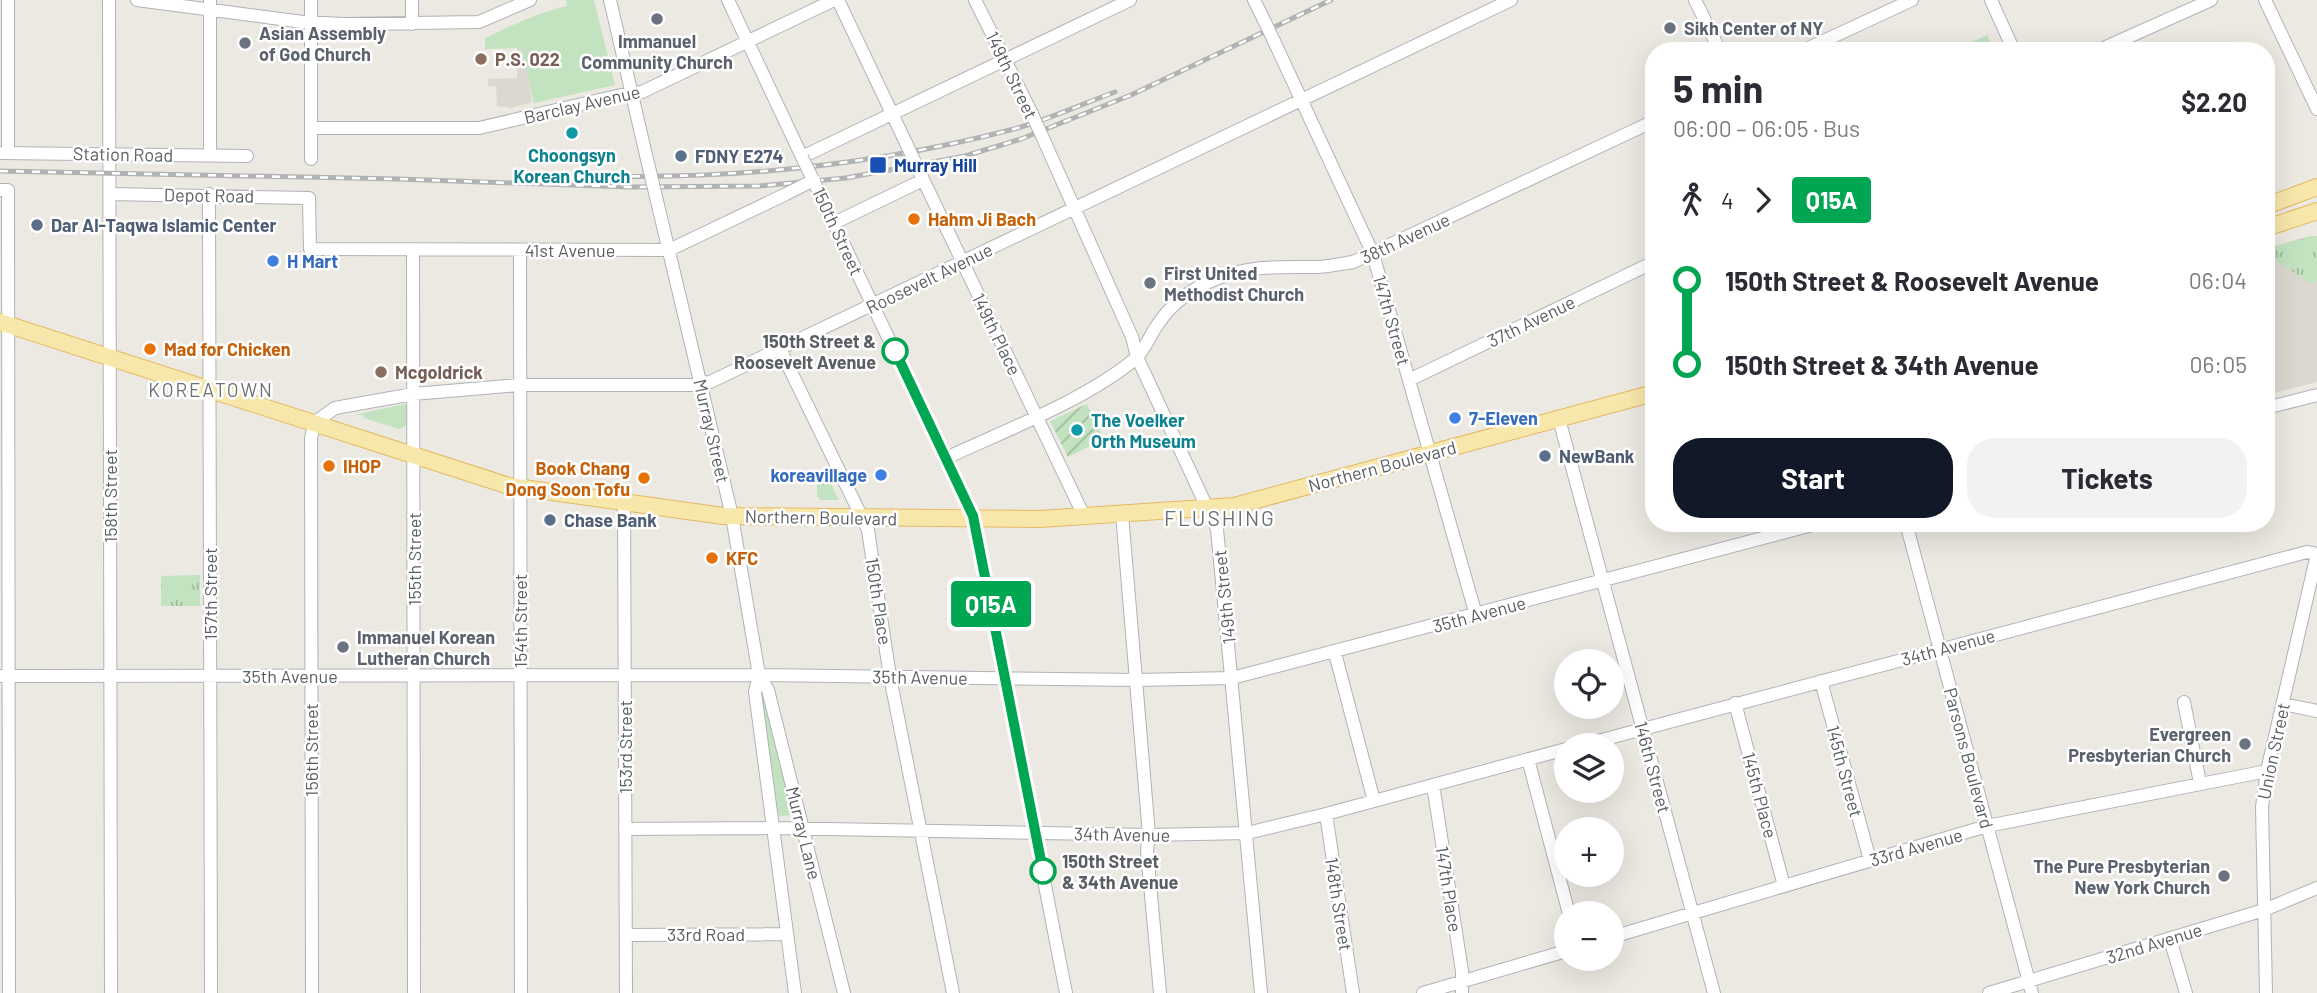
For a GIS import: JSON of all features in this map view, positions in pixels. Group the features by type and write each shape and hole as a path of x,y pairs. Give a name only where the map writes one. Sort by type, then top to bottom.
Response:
{"main road":[{"path":"2275,203 2317,187"},
{"path":"2275,225 2317,211"},
{"name":"Northern Boulevard","path":"4,324 520,487 732,516 1040,520 1234,506 1645,395"}],"street":[{"path":"4,153 8,0"},
{"name":"158th Street","path":"109,0 111,993"},
{"path":"137,0 210,5 311,23 412,24 479,22 530,0"},
{"path":"311,0 311,159"},
{"path":"412,0 412,24"},
{"name":"Murray Street","path":"610,0 732,516 759,675 755,692 795,993"},
{"name":"150th Street","path":"728,0 974,519 1066,993"},
{"name":"Barclay Avenue","path":"311,128 479,128 621,94 642,92 836,0"},
{"name":"149th Place","path":"836,0 1084,516"},
{"name":"149th Street","path":"975,0 1042,136 1132,337 1137,357 1217,530 1261,993"},
{"path":"802,157 1130,0"},
{"name":"147th Street","path":"1254,0 1373,254 1476,615"},
{"name":"Roosevelt Avenue","path":"314,423 335,408 413,394 519,385 710,382 1511,0"},
{"path":"1695,0 1716,42"},
{"path":"1821,42 1912,0"},
{"path":"1991,0 2010,42"},
{"path":"2117,42 2211,0"},
{"path":"2265,0 2317,108"},
{"path":"210,5 210,156"},
{"name":"38th Avenue","path":"946,458 1081,395 1137,357 1158,323 1186,295 1217,279 1254,268 1290,265 1317,267 1353,262 1645,125"},
{"name":"Station Road","path":"4,153 247,156"},
{"path":"834,223 922,178"},
{"name":"41st Avenue","path":"310,250 669,250 814,180"},
{"path":"4,190 4,676 9,993"},
{"name":"Depot Road","path":"110,194 309,198 310,250"},
{"name":"157th Street","path":"209,194 211,993"},
{"name":"155th Street","path":"413,250 414,993"},
{"name":"154th Street","path":"520,250 521,993"},
{"name":"37th Avenue","path":"1409,380 1645,266"},
{"name":"150th Place","path":"780,349 869,537 890,677 953,993"},
{"path":"2275,406 2317,395"},
{"name":"146th Street","path":"1559,419 1714,993"},
{"name":"156th Street","path":"312,993 311,439 314,423"},
{"name":"153rd Street","path":"624,501 626,993"},
{"path":"1122,514 1138,680 1149,835 1147,851 1160,993"},
{"name":"35th Avenue","path":"4,676 759,675 1138,680 1233,678 1786,532"},
{"name":"Parsons Boulevard","path":"1908,532 2030,987"},
{"name":"34th Avenue","path":"1624,733 2307,552 2317,554"},
{"name":"Union Street","path":"2266,993 2262,807 2267,771 2283,704 2311,607 2317,554"},
{"path":"1335,653 1374,801"},
{"name":"Murray Lane","path":"759,675 768,690 844,993"},
{"name":"145th Street","path":"1821,681 1870,860"},
{"path":"2184,702 2200,783"},
{"name":"145th Place","path":"1735,703 1784,886"},
{"path":"2283,704 2317,711"},
{"name":"34th Avenue","path":"625,829 773,828 1149,835 1247,834 1554,752"},
{"path":"1528,759 1566,901"},
{"name":"33rd Avenue","path":"1624,933 1987,826 2267,771"},
{"name":"147th Place","path":"1433,785 1462,971 1462,987"},
{"name":"148th Street","path":"1326,814 1353,993"},
{"name":"32nd Avenue","path":"1989,993 2030,987 2264,910 2317,888"},
{"name":"33rd Road","path":"626,935 787,934"},
{"path":"2171,939 2186,993"},
{"path":"1423,993 1462,987 1554,955"}],"shaded area":[{"path":"517,48 525,55 532,102 511,108 497,106 496,87 488,86 488,79 517,78"},
{"path":"2317,236 2317,382 2275,393 2275,246"}],"green space":[{"path":"566,0 594,0 615,85 534,103 522,51 517,48 485,49 485,38 526,19 567,6"},
{"path":"1987,35 1990,42 1972,42"},
{"path":"2317,236 2317,280 2311,284 2277,261 2275,246"},
{"path":"405,404 408,407 408,425 399,429 364,418 363,415 354,415"},
{"name":"The Voelker Orth Museum","path":"1087,404 1104,439 1068,457 1050,421"},
{"path":"823,476 827,476 839,500 820,500 817,497 817,482 822,483"},
{"path":"200,575 200,606 161,606 161,576"},
{"path":"764,690 794,815 780,816 777,813 761,693"}],"railway":[{"path":"0,171 398,179 629,187 759,186 846,178 965,156 1021,139 1131,95 1331,0"},
{"path":"600,176 756,172 912,152 1014,129 1115,92"}],"bus line":[{"name":"Q15A","path":"895,351 973,516 1043,871"}],"place":[{"name":"Immanuel Community Church","path":"657,19"},
{"name":"Sikh Center of NY","path":"1670,28"},
{"name":"Asian Assembly of God Church","path":"245,43"},
{"name":"P.S. 022","path":"481,59"},
{"name":"Choongsyn Korean Church","path":"572,133"},
{"name":"FDNY E274","path":"681,156"},
{"name":"Murray Hill","path":"878,165"},
{"name":"Hahm Ji Bach","path":"914,219"},
{"name":"Dar Al-Taqwa Islamic Center","path":"37,225"},
{"name":"H Mart","path":"273,261"},
{"name":"First United Methodist Church","path":"1150,283"},
{"name":"Mad for Chicken","path":"150,349"},
{"name":"150th Street & Roosevelt Avenue","path":"895,351"},
{"name":"Mcgoldrick","path":"381,372"},
{"name":"7-Eleven","path":"1455,418"},
{"name":"The Voelker Orth Museum","path":"1077,430"},
{"name":"NewBank","path":"1545,456"},
{"name":"IHOP","path":"329,466"},
{"name":"koreavillage","path":"881,475"},
{"name":"Book Chang Dong Soon Tofu","path":"644,478"},
{"name":"Chase Bank","path":"550,520"},
{"name":"KFC","path":"712,558"},
{"name":"Immanuel Korean Lutheran Church","path":"343,647"},
{"name":"Evergreen Presbyterian Church","path":"2245,744"},
{"name":"150th Street & 34th Avenue","path":"1043,871"},
{"name":"The Pure Presbyterian New York Church","path":"2224,876"}],"district":[{"name":"KOREATOWN","path":"211,389"},
{"name":"FLUSHING","path":"1220,517"}]}
